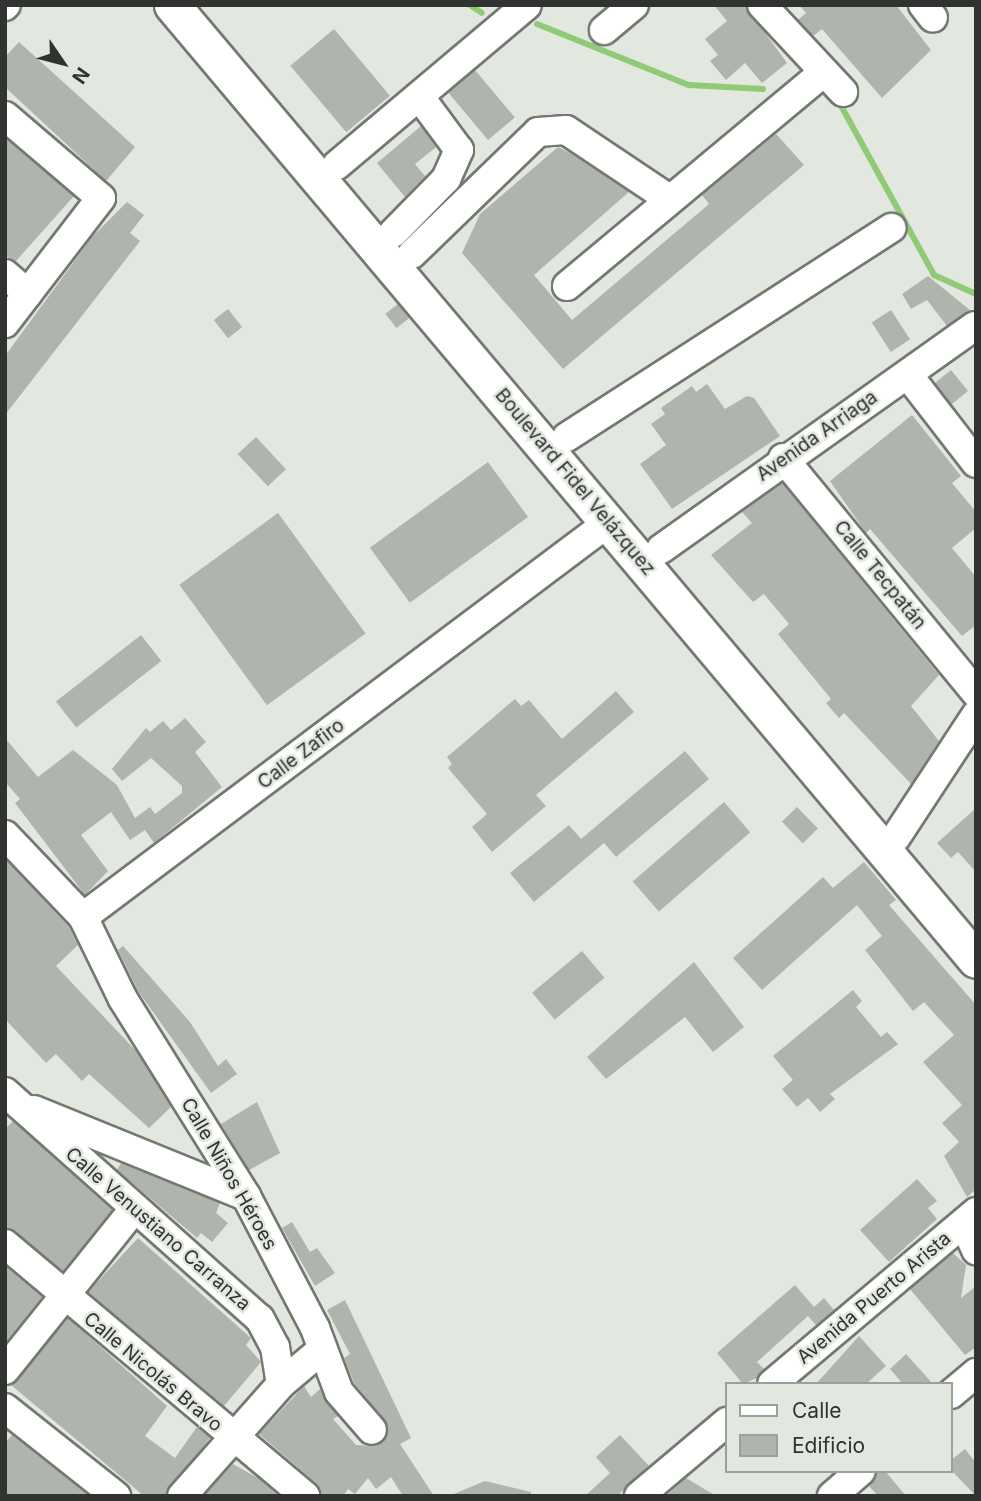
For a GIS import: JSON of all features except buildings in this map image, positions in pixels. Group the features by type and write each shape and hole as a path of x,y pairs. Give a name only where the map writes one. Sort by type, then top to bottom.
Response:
{"main road":[{"name":"Boulevard Fidel Velázquez","path":"173,5 430,293 567,437 896,837 976,927"},
{"name":"Boulevard Fidel Velázquez","path":"200,5 402,244 430,293 610,522 976,960"}],"street":[{"path":"337,165 527,5"},
{"path":"604,30 634,5"},
{"path":"762,5 844,92"},
{"path":"567,286 824,72"},
{"path":"402,244 446,179 459,150 419,96"},
{"path":"5,116 101,198 5,323"},
{"path":"402,244 538,132 566,130 669,199"},
{"path":"567,437 891,228"},
{"path":"5,274 29,294"},
{"name":"Avenida Arriaga","path":"661,549 783,458 975,326"},
{"path":"908,374 976,463"},
{"name":"Calle Tecpatán","path":"783,458 976,694"},
{"name":"Calle Zafiro","path":"83,917 610,522"},
{"path":"896,837 976,715"},
{"path":"5,835 83,917"},
{"name":"Calle Niños Héroes","path":"83,917 123,999 246,1196 315,1328 320,1351 339,1392 372,1430"},
{"path":"12,1098 246,1196"},
{"name":"Calle Venustiano Carranza","path":"12,1098 133,1210 260,1319 275,1347 281,1384"},
{"path":"5,1370 133,1210"},
{"path":"970,1218 976,1250"},
{"name":"Avenida Puerto Arista","path":"774,1382 970,1218"},
{"name":"Calle Nicolás Bravo","path":"5,1244 231,1438 305,1496"},
{"path":"183,1496 281,1384 320,1351"},
{"path":"953,1392 976,1373"},
{"path":"5,1408 116,1496"},
{"path":"641,1495 726,1423"},
{"path":"832,1496 859,1473"}],"waterway":[{"path":"470,5 482,13"},
{"path":"537,24 689,85 763,89"},
{"path":"839,102 934,275 976,294"}]}
